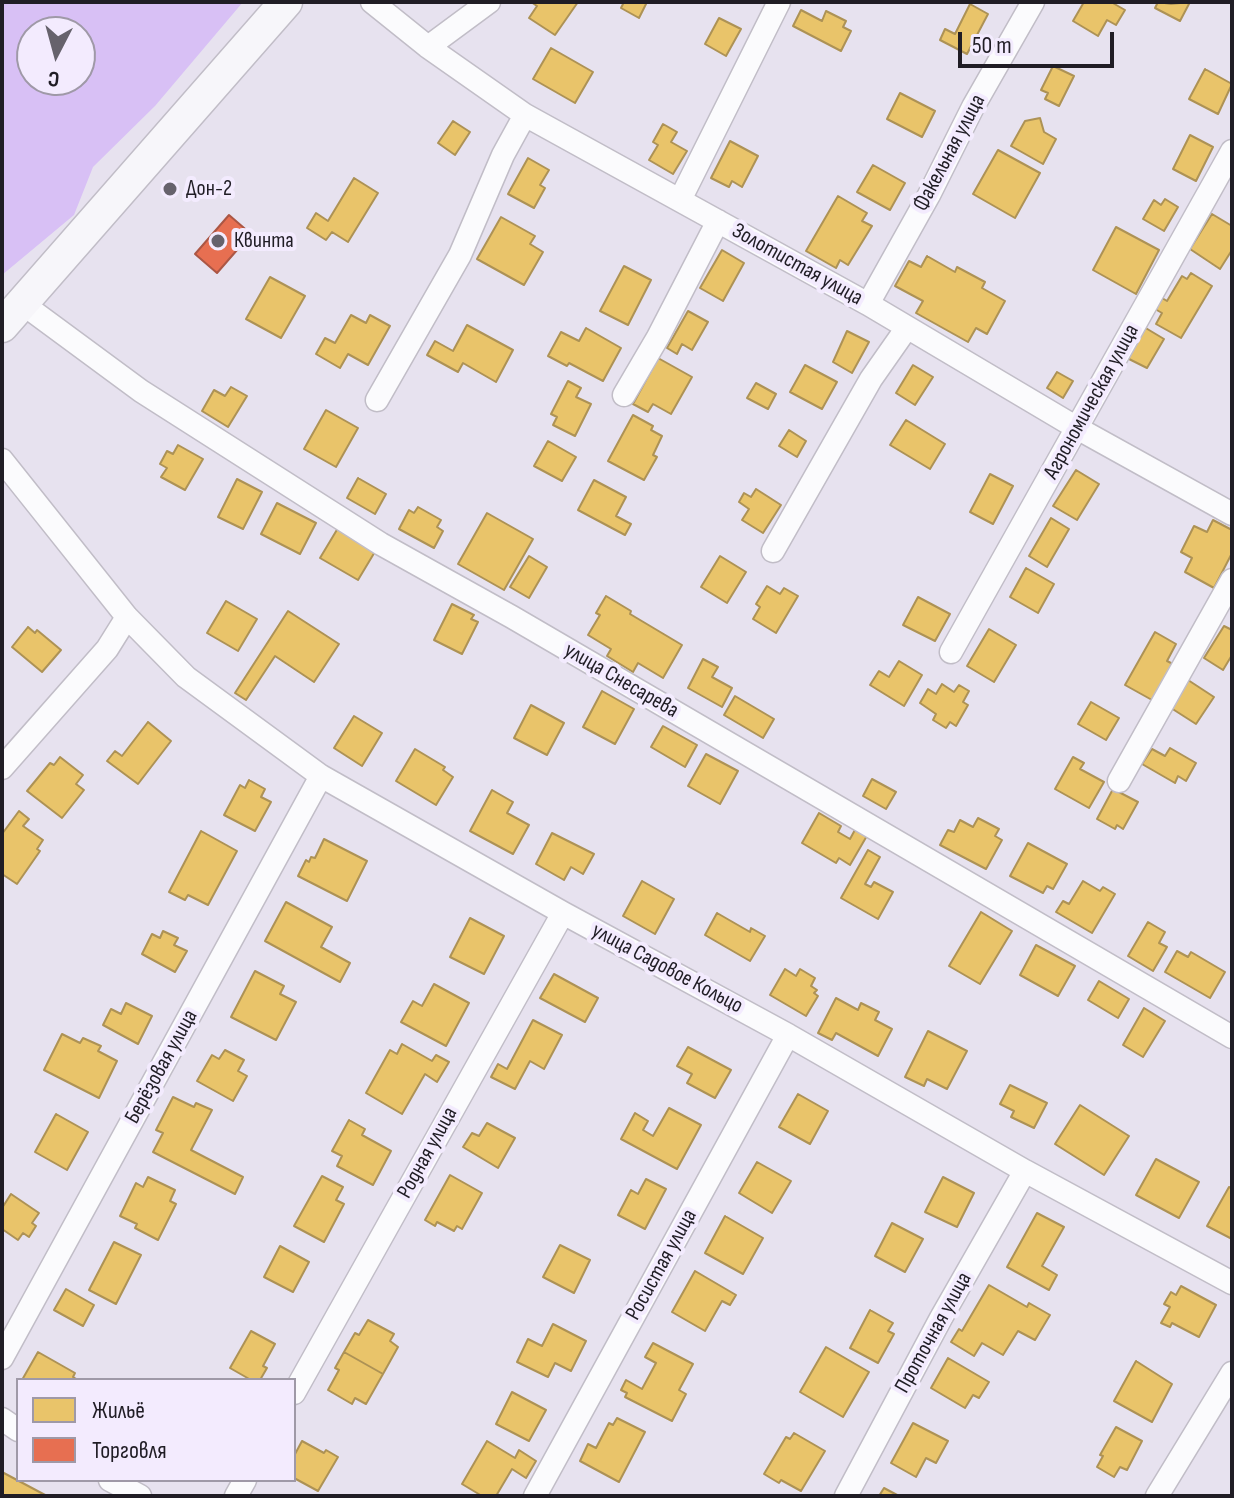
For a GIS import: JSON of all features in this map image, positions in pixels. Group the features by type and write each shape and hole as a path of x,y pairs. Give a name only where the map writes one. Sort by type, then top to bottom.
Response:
{"street":[{"path":"12,315 286,2"},
{"name":"Золотистая улица","path":"372,2 428,47 525,115 868,304 1077,428 1232,514"},
{"path":"428,47 489,2"},
{"path":"680,200 779,2"},
{"name":"Факельная улица","path":"868,304 1033,2"},
{"path":"377,400 460,255 503,155 525,115"},
{"name":"Агрономическая улица","path":"951,652 1232,151"},
{"path":"624,395 718,221"},
{"name":"улица Снесарева","path":"12,315 141,391 381,544 526,625 1232,1037"},
{"path":"773,551 871,379 906,329"},
{"name":"улица Садовое Кольцо","path":"2,460 127,617 186,677 321,776 563,913 788,1035 1025,1171 1232,1283"},
{"path":"1119,781 1232,580"},
{"path":"2,768 107,649 127,617"},
{"name":"Берёзовая улица","path":"2,1358 321,776"},
{"name":"Родная улица","path":"296,1389 563,913"},
{"name":"Росистая улица","path":"535,1496 788,1035"},
{"name":"Проточная улица","path":"846,1496 941,1318 1025,1171"},
{"path":"1157,1496 1232,1373"},
{"path":"114,1482 140,1496"}],"shaded area":[{"path":"2,2 243,2 155,106 93,167 74,215 2,275"}],"building: Жильё":[{"path":"531,2 578,2 555,35 529,18 537,6"},
{"path":"624,2 647,2 639,18 621,8"},
{"path":"1084,2 1111,2 1125,10 1116,25 1107,20 1098,36 1073,21"},
{"path":"1158,2 1190,2 1180,21 1155,8"},
{"path":"970,4 988,14 967,54 940,40 945,29 955,34"},
{"path":"801,10 822,21 826,11 846,21 843,27 851,31 841,51 793,26"},
{"path":"719,18 741,29 726,56 705,44"},
{"path":"551,48 593,72 575,103 533,79"},
{"path":"1053,66 1074,76 1059,106 1045,99 1048,93 1041,90"},
{"path":"1205,69 1232,84 1218,114 1189,99"},
{"path":"900,93 935,111 922,137 887,119"},
{"path":"1040,118 1044,132 1056,139 1043,164 1011,146 1025,121"},
{"path":"453,121 470,132 455,155 438,143"},
{"path":"663,124 677,132 671,142 687,151 673,174 649,160 658,145 653,142"},
{"path":"1190,135 1213,147 1196,181 1173,169"},
{"path":"730,141 758,156 742,187 732,181 729,187 711,178"},
{"path":"998,150 1040,173 1015,218 973,194"},
{"path":"528,158 549,170 540,185 545,188 534,208 508,194"},
{"path":"873,165 905,183 890,210 857,192"},
{"path":"354,178 378,193 348,242 332,232 326,240 307,228 316,213 328,221"},
{"path":"838,196 867,213 862,221 872,226 848,265 840,260 836,268 806,251"},
{"path":"1165,199 1178,207 1164,231 1143,219 1154,200 1161,205"},
{"path":"1212,214 1232,226 1232,250 1220,269 1190,249"},
{"path":"501,217 535,236 530,244 543,252 524,285 477,259"},
{"path":"1116,227 1159,250 1136,294 1093,270"},
{"path":"722,250 744,263 723,301 700,288"},
{"path":"927,256 955,272 957,267 985,282 982,288 1005,301 987,334 976,328 968,342 916,313 923,301 895,286 909,261 921,267"},
{"path":"624,266 651,280 628,325 600,311"},
{"path":"1191,273 1212,286 1181,338 1156,324 1162,313 1155,309 1162,298 1167,301 1182,276 1187,279"},
{"path":"270,277 305,296 281,338 246,319"},
{"path":"688,311 708,322 692,350 682,344 677,354 667,348"},
{"path":"351,315 366,323 370,315 390,326 368,365 348,354 340,368 316,354 325,338 335,343"},
{"path":"467,325 513,350 496,382 463,363 458,372 427,355 435,341 453,351"},
{"path":"1144,327 1164,339 1147,368 1127,358"},
{"path":"586,328 621,348 603,381 548,356 561,332 579,341"},
{"path":"847,331 869,342 852,373 833,362"},
{"path":"658,358 692,377 671,414 653,404 648,412 633,404"},
{"path":"805,365 837,382 822,409 790,392"},
{"path":"913,365 933,377 915,405 896,393"},
{"path":"1057,372 1073,381 1063,398 1047,388"},
{"path":"568,381 581,388 576,397 591,404 575,436 553,425 557,417 551,414"},
{"path":"756,383 776,394 768,409 747,398"},
{"path":"231,387 247,396 228,427 202,411 214,390 225,396"},
{"path":"326,410 358,428 336,467 304,449"},
{"path":"633,415 653,426 651,430 662,436 653,455 657,457 644,480 608,461"},
{"path":"906,420 945,444 930,469 890,445"},
{"path":"789,430 806,441 797,457 779,446"},
{"path":"548,441 576,457 562,481 534,466"},
{"path":"178,445 203,459 185,490 161,477 167,468 160,464 167,451 173,454"},
{"path":"1076,470 1099,484 1077,520 1053,506"},
{"path":"990,474 1013,486 993,524 970,512"},
{"path":"358,478 386,494 375,514 347,498"},
{"path":"237,479 262,492 243,529 218,517"},
{"path":"594,480 626,497 616,516 631,524 625,535 578,510"},
{"path":"756,489 781,505 763,533 742,520 749,509 739,502 744,493 751,497"},
{"path":"277,503 316,523 300,554 261,534"},
{"path":"418,507 441,520 437,527 443,531 434,548 399,529 409,510 414,513"},
{"path":"487,513 533,539 504,590 458,564"},
{"path":"1051,518 1069,529 1047,567 1029,556"},
{"path":"1213,520 1232,530 1232,553 1214,588 1185,572 1192,558 1181,552 1194,526 1207,532"},
{"path":"338,528 376,550 358,580 320,558"},
{"path":"529,556 547,567 529,598 510,587"},
{"path":"720,556 746,572 727,603 701,587"},
{"path":"1026,568 1054,584 1038,613 1010,597"},
{"path":"767,586 780,594 784,588 798,596 776,633 753,619 760,607 756,604"},
{"path":"606,596 682,645 663,678 638,663 633,672 607,656 611,649 588,635 600,615 596,613"},
{"path":"918,597 950,614 935,641 903,625"},
{"path":"226,601 257,619 238,651 207,633"},
{"path":"452,604 474,615 471,619 478,622 462,654 434,640"},
{"path":"288,611 339,644 314,682 275,656 246,700 235,693"},
{"path":"1224,626 1232,630 1232,655 1223,670 1204,658"},
{"path":"28,627 35,633 37,630 61,650 42,672 12,647"},
{"path":"989,629 1016,645 994,682 967,666"},
{"path":"1155,632 1176,644 1167,661 1173,664 1152,700 1125,685"},
{"path":"703,659 718,667 712,677 732,688 722,707 688,688"},
{"path":"899,661 922,675 904,706 870,685 879,671 889,677"},
{"path":"1188,680 1214,697 1196,724 1171,708"},
{"path":"942,684 954,692 959,685 969,691 963,702 968,705 956,726 950,722 946,728 933,720 936,714 920,703 928,689 936,694"},
{"path":"602,691 634,709 615,744 583,727"},
{"path":"735,696 774,719 763,738 724,715"},
{"path":"1091,702 1119,718 1106,740 1078,724"},
{"path":"531,705 564,723 547,755 514,738"},
{"path":"354,716 382,733 362,766 334,748"},
{"path":"148,722 171,741 138,784 107,761 115,751 122,756"},
{"path":"663,726 697,745 685,767 651,747"},
{"path":"1170,748 1196,763 1186,781 1178,776 1175,783 1142,764 1152,749 1165,756"},
{"path":"415,749 445,767 443,770 453,777 436,805 396,781"},
{"path":"706,754 738,771 720,804 688,786"},
{"path":"60,757 83,775 76,784 84,790 62,818 27,791 50,763 54,765"},
{"path":"1073,757 1084,763 1080,769 1104,782 1089,808 1055,789"},
{"path":"872,779 896,792 886,809 863,796"},
{"path":"249,780 265,789 261,797 271,802 255,831 224,815 240,785 245,788"},
{"path":"1113,789 1138,802 1123,829 1117,825 1115,829 1097,819"},
{"path":"492,790 513,802 507,813 529,825 513,854 470,831"},
{"path":"19,811 29,819 23,826 43,840 37,849 40,851 17,884 2,874 2,834"},
{"path":"819,813 841,826 838,832 850,839 856,828 868,834 850,865 839,858 836,863 802,843"},
{"path":"978,818 999,829 995,836 1002,840 986,869 940,845 948,830 954,832 960,820 973,827"},
{"path":"201,831 237,851 208,905 188,895 185,900 169,892"},
{"path":"552,833 594,854 583,874 571,867 564,880 536,864"},
{"path":"324,839 367,861 347,901 298,876 306,860 309,862 311,857 315,858"},
{"path":"1028,843 1067,864 1053,889 1047,886 1043,893 1010,876"},
{"path":"868,850 880,857 865,884 871,887 874,882 893,892 878,919 841,898"},
{"path":"642,881 674,899 655,934 623,916"},
{"path":"1083,881 1100,891 1103,887 1115,894 1092,933 1056,912 1063,901 1069,904"},
{"path":"286,902 332,927 321,947 350,963 340,982 265,941"},
{"path":"981,912 1012,931 980,984 949,966"},
{"path":"717,913 750,932 751,928 765,936 750,961 705,935"},
{"path":"470,918 504,936 484,974 450,957"},
{"path":"1148,922 1165,932 1159,943 1167,947 1153,971 1128,956"},
{"path":"163,931 178,938 174,945 187,951 175,972 142,954 152,934 160,938"},
{"path":"1036,945 1075,966 1058,996 1020,975"},
{"path":"1177,951 1188,957 1191,952 1225,972 1210,998 1165,972"},
{"path":"785,969 796,976 800,969 815,978 811,986 817,990 814,993 818,996 806,1016 770,995"},
{"path":"255,971 284,986 280,994 296,1002 276,1040 231,1017"},
{"path":"554,974 598,998 585,1022 540,998"},
{"path":"1099,981 1129,999 1118,1018 1088,1000"},
{"path":"434,984 469,1003 446,1046 401,1022 413,1001 422,1006"},
{"path":"836,998 858,1010 861,1003 879,1012 875,1020 892,1029 878,1056 836,1033 832,1040 818,1033"},
{"path":"126,1003 152,1016 138,1044 103,1025 111,1009 121,1014"},
{"path":"1144,1008 1165,1021 1143,1057 1123,1045"},
{"path":"533,1020 562,1035 544,1069 530,1061 515,1089 491,1077 498,1064 507,1069"},
{"path":"928,1031 967,1051 947,1089 927,1079 924,1086 905,1077"},
{"path":"62,1034 80,1043 83,1038 101,1046 98,1051 117,1061 99,1098 44,1070"},
{"path":"402,1044 432,1061 436,1055 449,1062 437,1082 425,1074 402,1114 366,1093 390,1050 397,1054"},
{"path":"688,1047 731,1070 715,1098 687,1083 692,1074 677,1066"},
{"path":"225,1050 244,1060 238,1071 247,1076 233,1101 197,1081 212,1055 219,1059"},
{"path":"1010,1085 1047,1103 1034,1128 1011,1117 1014,1111 1000,1104"},
{"path":"798,1094 828,1111 810,1144 779,1127"},
{"path":"173,1097 194,1107 196,1103 212,1110 191,1150 243,1177 235,1194 153,1152 163,1133 156,1130"},
{"path":"1080,1105 1129,1136 1104,1175 1055,1144"},
{"path":"669,1108 701,1125 677,1169 621,1139 635,1113 648,1121 643,1130 653,1136"},
{"path":"56,1114 88,1132 67,1170 35,1152"},
{"path":"349,1120 365,1129 362,1135 391,1151 373,1185 337,1166 342,1156 332,1151"},
{"path":"487,1123 515,1138 498,1168 463,1147 472,1133 479,1136"},
{"path":"1156,1159 1199,1182 1179,1218 1136,1195"},
{"path":"757,1162 791,1181 772,1213 739,1193"},
{"path":"450,1175 482,1193 462,1229 457,1226 454,1231 425,1220"},
{"path":"322,1176 343,1187 336,1200 344,1204 324,1242 294,1226"},
{"path":"148,1177 175,1190 170,1201 176,1204 158,1240 120,1216 136,1183 143,1187"},
{"path":"943,1177 974,1193 957,1227 925,1212"},
{"path":"646,1179 666,1189 645,1229 618,1215 631,1190 638,1194"},
{"path":"1229,1187 1232,1188 1232,1239 1207,1226"},
{"path":"11,1194 39,1213 32,1223 36,1226 29,1237 23,1233 18,1240 2,1229 2,1208"},
{"path":"1037,1213 1064,1227 1042,1266 1057,1275 1049,1290 1007,1267"},
{"path":"725,1216 763,1238 743,1274 705,1253"},
{"path":"892,1223 923,1239 905,1272 875,1256"},
{"path":"114,1242 141,1255 116,1304 89,1290"},
{"path":"560,1245 590,1260 574,1293 543,1277"},
{"path":"280,1246 309,1262 293,1292 264,1277"},
{"path":"695,1271 736,1295 730,1305 722,1301 705,1331 672,1312"},
{"path":"989,1285 1027,1307 1029,1303 1050,1315 1035,1340 1018,1331 1003,1355 982,1343 974,1356 951,1342 959,1329 962,1331"},
{"path":"1181,1286 1216,1305 1199,1337 1172,1323 1170,1327 1161,1323 1170,1307 1164,1304 1171,1292 1176,1295"},
{"path":"66,1289 94,1305 83,1326 54,1310"},
{"path":"870,1310 893,1323 888,1331 894,1334 878,1363 850,1348"},
{"path":"368,1320 394,1334 390,1341 398,1347 383,1374 344,1352 355,1333 359,1335"},
{"path":"553,1324 586,1341 571,1371 555,1363 548,1377 517,1362 528,1339 542,1346"},
{"path":"251,1331 275,1344 263,1366 267,1368 261,1378 248,1378 230,1368"},
{"path":"653,1343 693,1364 679,1390 686,1394 672,1421 625,1397 627,1393 621,1390 626,1380 642,1389 656,1363 645,1357"},
{"path":"826,1347 869,1372 843,1417 800,1392"},
{"path":"38,1352 75,1373 75,1378 23,1378"},
{"path":"344,1352 383,1374 366,1404 355,1398 352,1404 328,1390"},
{"path":"948,1358 989,1382 979,1398 973,1395 965,1408 931,1388"},
{"path":"1136,1361 1172,1384 1152,1422 1114,1401"},
{"path":"512,1392 546,1410 529,1441 496,1424"},
{"path":"617,1418 645,1432 619,1482 580,1461 588,1444 596,1448 609,1423 613,1425"},
{"path":"913,1423 948,1441 936,1463 926,1458 916,1477 891,1463"},
{"path":"1116,1427 1142,1441 1127,1470 1120,1467 1114,1477 1097,1467 1103,1456 1100,1455"},
{"path":"794,1433 825,1451 801,1491 764,1474 786,1437 790,1439"},
{"path":"302,1441 338,1457 318,1491 296,1479 296,1452"},
{"path":"487,1441 515,1458 519,1450 536,1461 526,1478 512,1469 496,1496 482,1496 462,1484"},
{"path":"2,1472 47,1496 2,1496"},
{"path":"884,1488 899,1496 879,1496"}],"building: Торговля":[{"path":"229,215 251,234 217,273 195,254"}],"place":[{"name":"Дон-2","path":"170,189"},
{"name":"Квинта","path":"218,241"}]}
